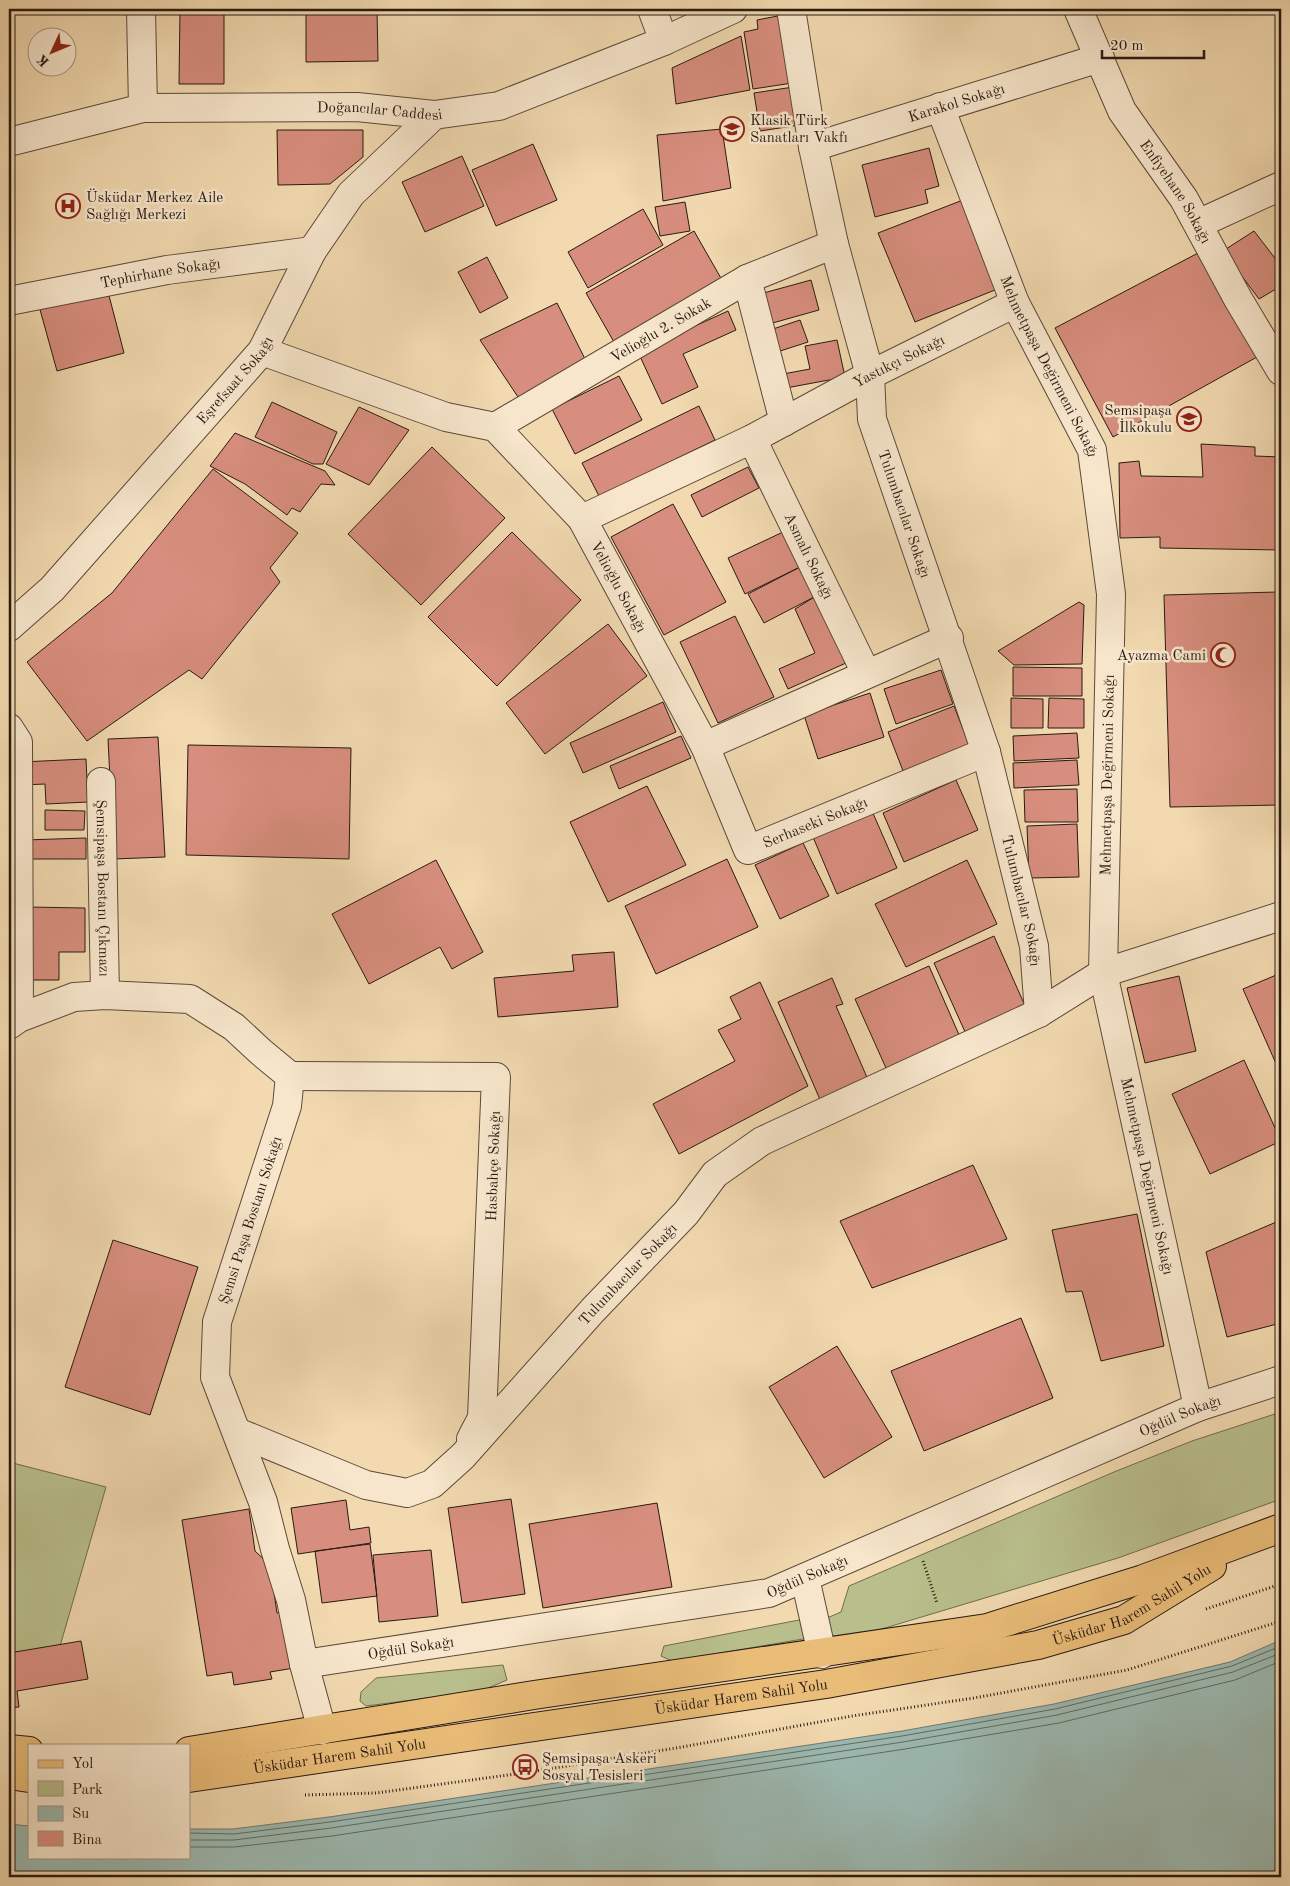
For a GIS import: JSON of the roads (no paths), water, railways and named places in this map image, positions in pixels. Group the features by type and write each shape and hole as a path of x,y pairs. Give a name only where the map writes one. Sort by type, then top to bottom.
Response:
{"main road":[{"name":"Üsküdar Harem Sahil Yolu","path":"190,1751 534,1695 822,1654 987,1628 1143,1579 1274,1531"},
{"name":"Üsküdar Harem Sahil Yolu","path":"190,1778 418,1746 826,1684 1038,1645 1124,1620 1274,1531"},
{"path":"9,1749 28,1751"},
{"path":"9,1775 28,1778"}],"street":[{"path":"141,9 143,108"},
{"path":"652,9 664,41"},
{"name":"Doğancılar Caddesi","path":"9,142 143,108 357,107 434,115 500,106 664,41 733,9"},
{"name":"Tulumbacılar Sokağı","path":"791,9 812,147 834,244 870,375 872,419 949,638 986,752 1034,946 1039,1013"},
{"name":"Enfiyehane Sokağı","path":"1078,9 1122,111 1184,199 1238,299 1281,371"},
{"name":"Karakol Sokağı","path":"812,147 1100,58"},
{"name":"Mehmetpaşa Değirmeni Sokağı","path":"940,107 1015,303 1092,450 1110,584 1104,973 1198,1407"},
{"name":"Eşrefsaat Sokağı","path":"9,627 52,589 262,351 312,251 350,194 434,115"},
{"path":"1198,224 1281,186"},
{"name":"Velioğlu 2. Sokak","path":"494,426 747,279 834,244"},
{"name":"Tephirhane Sokağı","path":"9,301 167,270 312,251"},
{"path":"747,279 784,422"},
{"name":"Yastıkçı Sokağı","path":"582,519 752,439 870,375 1015,303"},
{"path":"262,351 446,417 494,426"},
{"name":"Velioğlu Sokağı","path":"494,426 582,519 705,746"},
{"name":"Asmalı Sokağı","path":"752,439 866,674"},
{"path":"705,746 949,638"},
{"path":"9,728 18,742 14,1022 74,997 105,995 190,999 234,1027 290,1076"},
{"name":"Serhaseki Sokağı","path":"705,746 748,850 986,752"},
{"name":"Şemsipaşa Bostanı Çıkmazı","path":"101,782 105,995"},
{"name":"Tulumbacılar Sokağı","path":"237,1432 366,1485 408,1493 432,1484 463,1456 592,1310 686,1213 714,1174 762,1141 1039,1013 1104,973 1281,916"},
{"name":"Şemsi Paşa Bostanı Sokağı","path":"290,1076 287,1106 217,1322 215,1377 263,1502 291,1600 304,1664 322,1730"},
{"name":"Hasbahçe Sokağı","path":"290,1076 496,1077 482,1418 463,1456"},
{"name":"Oğdül Sokağı","path":"304,1664 769,1593 1198,1407 1281,1380"},
{"path":"805,1578 822,1654"}],"water":[{"path":"1281,1640 1281,1877 9,1877 9,1824 28,1826 28,1858 190,1858 190,1829 233,1829 329,1817 902,1731 1054,1704 1230,1662"}],"place":[{"name":"Klasik Türk Sanatları Vakfı","path":"732,129"},
{"name":"Üsküdar Merkez Aile Sağlığı Merkezi","path":"68,206"},
{"name":"Semsipaşa İlkokulu","path":"1189,419"},
{"name":"Ayazma Cami","path":"1223,655"},
{"name":"Şemsipaşa Askeri Sosyal Tesisleri","path":"525,1767"}]}
